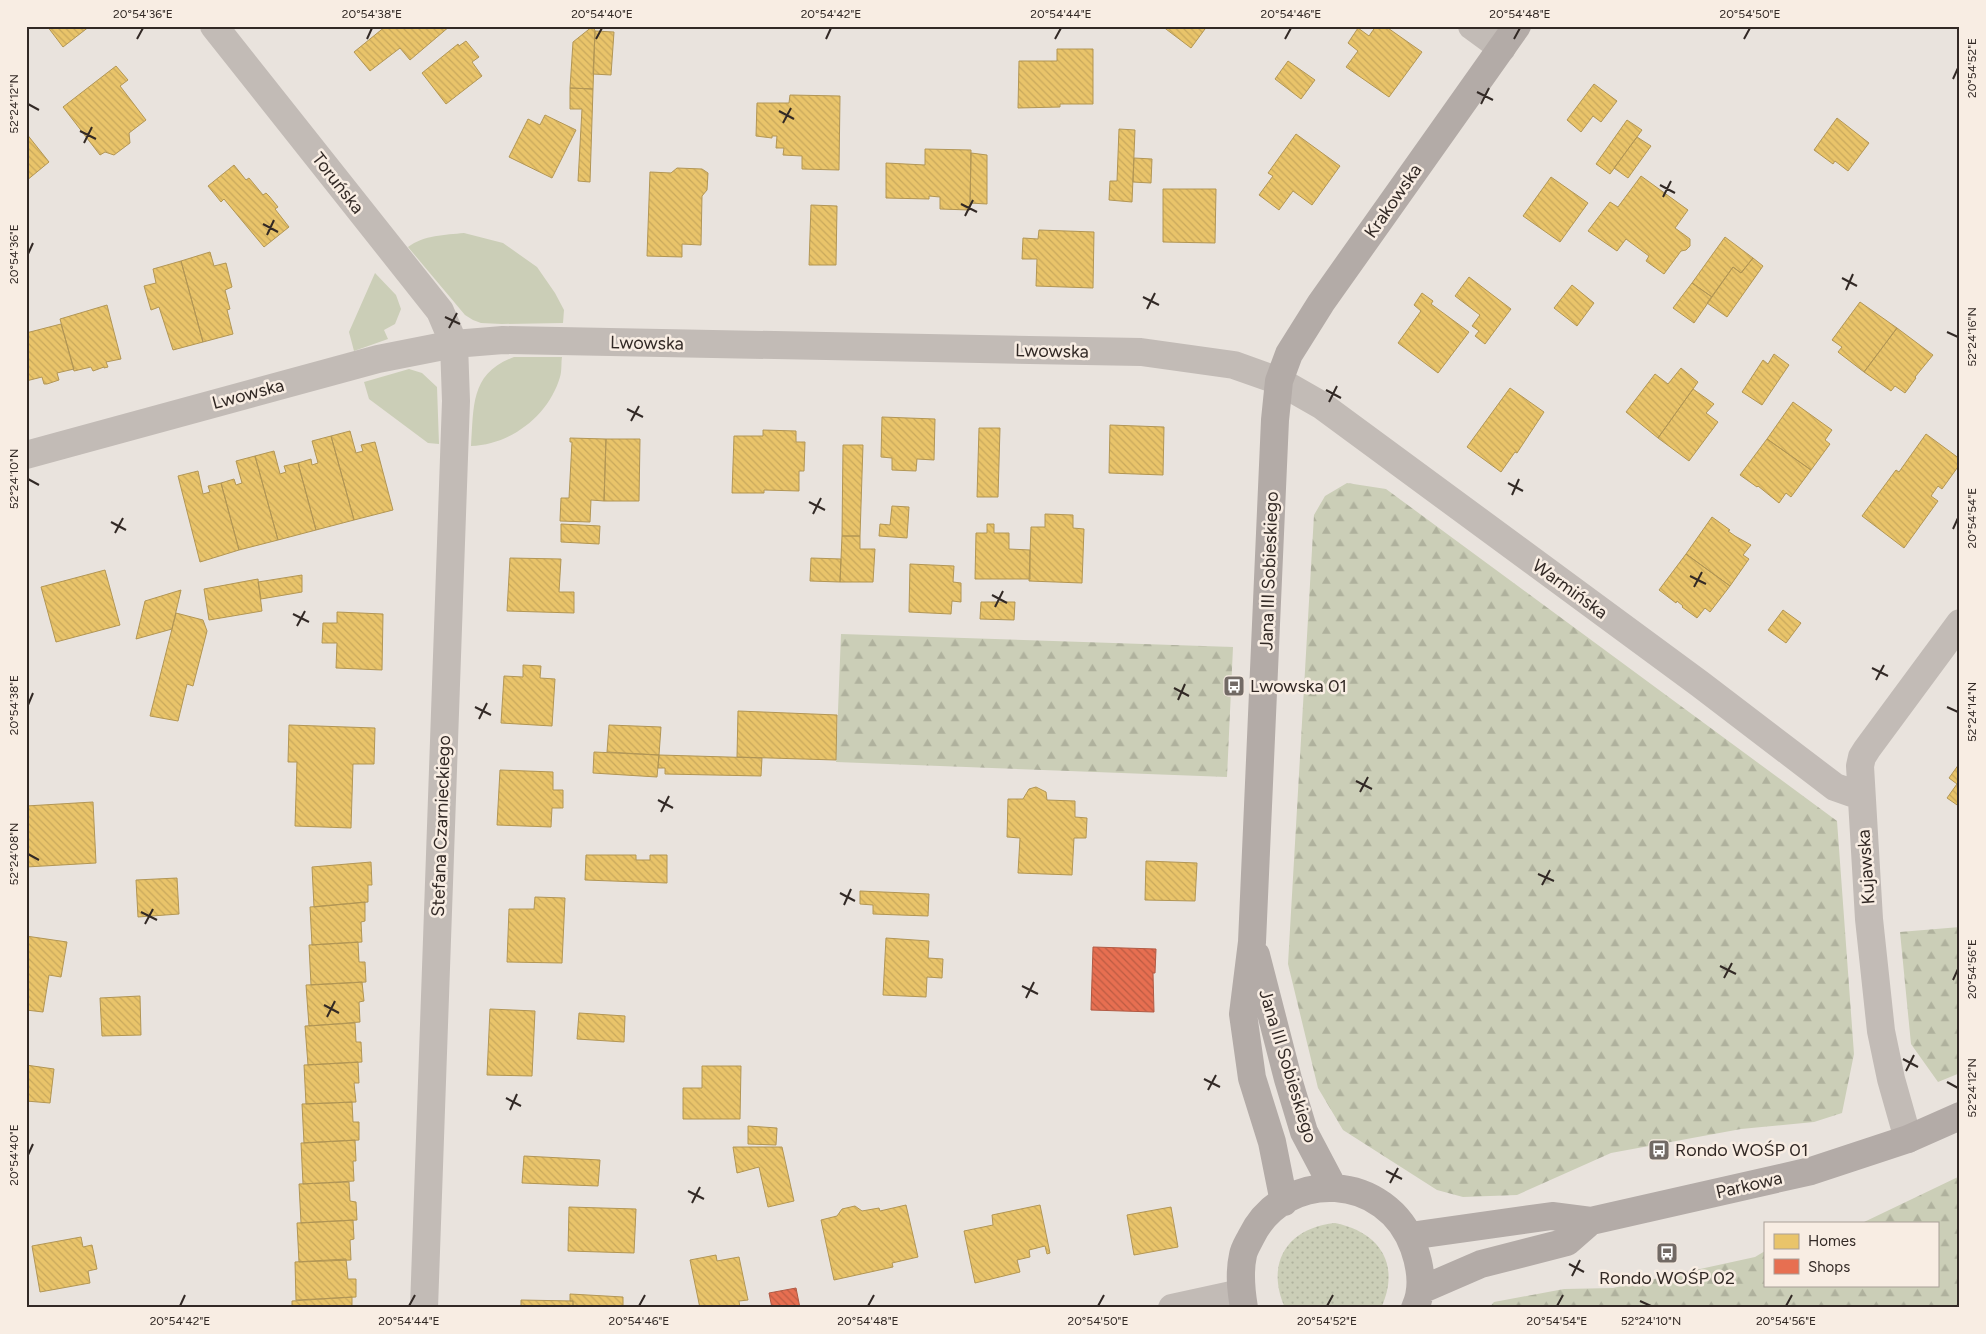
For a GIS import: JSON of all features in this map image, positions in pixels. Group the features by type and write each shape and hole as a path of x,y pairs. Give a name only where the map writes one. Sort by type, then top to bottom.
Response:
{"street":[{"name":"Toruńska","path":"214,26 440,311 454,344"},
{"path":"1472,26 1502,48"},
{"name":"Krakowska","path":"1279,381 1289,354 1321,303 1517,26"},
{"name":"Lwowska","path":"26,455 378,359 454,344 503,340 1141,352 1234,365 1279,381"},
{"name":"Stefana Czarnieckiego","path":"424,1308 456,401 454,344"},
{"name":"Warmińska","path":"1279,381 1321,405 1700,684 1835,787 1852,793 1861,792"},
{"name":"Jana III Sobieskiego","path":"1279,381 1275,420 1252,942 1243,1014 1252,1078 1272,1142 1284,1202"},
{"name":"Kujawska","path":"1908,1139 1881,1032 1869,919 1860,766 1862,757 1960,622"},
{"name":"Jana III Sobieskiego","path":"1252,942 1304,1132 1333,1187"},
{"name":"Parkowa","path":"1410,1236 1552,1216 1591,1221 1811,1171 1908,1139 1960,1116"},
{"path":"1172,1308 1243,1300 1240,1286 1243,1254 1257,1224 1270,1210 1300,1193 1333,1187 1369,1196 1387,1207 1400,1220 1410,1236 1417,1256 1418,1299"},
{"name":"Parkowa","path":"1418,1299 1481,1264 1567,1242 1591,1221"}],"green space":[{"path":"464,233 503,243 537,267 564,310 563,323 481,323 465,315 408,247 428,238"},
{"path":"375,273 396,295 401,309 395,324 384,330 388,339 354,351 349,332"},
{"path":"514,357 562,357 561,375 555,391 538,415 514,434 486,444 471,446 474,404 477,392 489,372"},
{"path":"409,369 422,373 437,387 439,444 428,443 369,399 364,382"},
{"path":"1347,483 1386,489 1837,821 1854,1054 1842,1113 1814,1122 1741,1129 1611,1153 1517,1195 1463,1197 1437,1190 1343,1130 1318,1088 1288,964 1314,515 1325,496"},
{"path":"841,634 1233,647 1227,777 836,762"},
{"path":"1960,927 1960,1073 1938,1082 1911,1044 1900,932"},
{"path":"1960,1176 1960,1308 1489,1308 1494,1302 1564,1289 1613,1288 1755,1257 1764,1252 1764,1286 1938,1286 1938,1222 1864,1222"},
{"path":"1335,1223 1351,1227 1364,1234 1375,1243 1382,1253 1387,1265 1389,1278 1387,1292 1381,1308 1285,1308 1279,1292 1278,1276 1279,1263 1284,1250 1304,1232 1318,1226"}],"building: Homes":[{"path":"47,26 90,26 63,47"},
{"path":"386,26 450,26 410,60 400,48 370,71 354,52"},
{"path":"593,26 595,31 593,89 570,88 573,42"},
{"path":"1162,26 1201,26 1205,29 1191,48"},
{"path":"1376,26 1385,26 1422,52 1389,97 1346,67 1358,51 1348,43 1358,28 1369,36"},
{"path":"595,31 614,32 611,75 593,74"},
{"path":"466,41 479,57 472,62 482,76 446,104 422,73 458,44 459,46"},
{"path":"1057,49 1093,49 1093,104 1060,104 1060,107 1018,108 1019,61 1057,61"},
{"path":"1288,61 1315,80 1301,99 1275,79"},
{"path":"116,66 128,80 120,86 146,120 129,133 130,143 114,155 105,152 100,155 63,107"},
{"path":"1594,84 1617,101 1601,122 1593,116 1581,132 1567,120"},
{"path":"570,88 593,89 590,182 578,181 582,109 570,109"},
{"path":"790,95 840,96 839,170 802,169 802,156 783,155 784,148 776,148 777,136 772,136 772,138 756,136 757,103 789,103"},
{"path":"545,115 576,130 552,178 509,157 528,119 540,125"},
{"path":"1837,118 1869,143 1848,171 1835,161 1833,164 1814,150"},
{"path":"1627,120 1642,130 1610,174 1596,164"},
{"path":"1119,129 1135,130 1132,202 1109,200 1110,181 1117,181"},
{"path":"26,133 49,162 26,181"},
{"path":"1296,134 1340,166 1312,205 1293,191 1279,210 1259,195 1273,176 1268,173"},
{"path":"1637,137 1651,146 1628,178 1614,168"},
{"path":"925,149 971,150 970,210 940,209 940,197 929,196 929,199 886,198 886,163 925,165"},
{"path":"971,153 987,155 987,204 970,203"},
{"path":"1134,158 1152,159 1151,183 1133,182"},
{"path":"234,165 246,180 249,178 263,195 266,193 269,196 278,207 275,209 289,227 264,247 224,199 221,202 208,186"},
{"path":"677,168 702,169 708,173 707,190 702,196 701,245 682,244 682,257 647,256 650,172 671,173"},
{"path":"1641,176 1688,210 1675,228 1690,239 1690,246 1686,250 1681,251 1664,274 1646,261 1649,256 1626,239 1617,251 1588,231 1610,202 1618,207"},
{"path":"1551,177 1588,203 1560,242 1523,216"},
{"path":"1163,189 1216,189 1215,243 1163,242"},
{"path":"811,205 837,206 836,265 809,265"},
{"path":"1039,230 1094,232 1093,288 1036,286 1037,259 1022,259 1023,238 1038,239"},
{"path":"1725,237 1753,258 1741,273 1733,267 1712,297 1692,283"},
{"path":"210,252 214,266 226,263 232,287 225,290 230,309 227,310 233,334 203,342 181,261"},
{"path":"1753,258 1763,266 1727,317 1707,303 1733,267 1741,273"},
{"path":"181,261 203,342 173,350 159,307 151,310 144,286 156,283 153,269"},
{"path":"1469,277 1511,309 1485,344 1475,336 1479,331 1472,326 1480,315 1455,296"},
{"path":"1692,283 1712,297 1694,323 1673,308"},
{"path":"1572,285 1594,303 1577,326 1554,308"},
{"path":"1422,293 1433,301 1431,304 1469,332 1438,373 1398,343 1421,311 1414,305"},
{"path":"1860,302 1897,328 1864,372 1838,352 1842,347 1832,340"},
{"path":"107,305 121,359 106,362 108,367 93,371 91,367 74,371 60,319"},
{"path":"61,324 74,369 57,373 59,380 47,384 44,384 42,377 26,381 26,333"},
{"path":"1897,328 1933,355 1905,393 1895,386 1891,391 1864,372"},
{"path":"1774,354 1789,365 1762,405 1742,392 1763,360 1768,364"},
{"path":"1681,368 1698,382 1658,438 1626,412 1655,374 1668,384"},
{"path":"1510,388 1544,412 1517,453 1515,452 1501,472 1467,447"},
{"path":"1693,389 1714,404 1706,413 1718,422 1689,461 1658,438"},
{"path":"1793,402 1832,430 1825,440 1830,444 1811,470 1767,439"},
{"path":"882,417 935,419 934,460 917,459 916,471 892,470 892,458 881,457"},
{"path":"1110,425 1164,427 1163,475 1109,473"},
{"path":"979,428 1000,428 998,497 977,497"},
{"path":"763,430 796,431 796,442 805,442 804,471 799,471 799,491 764,490 764,493 732,493 734,436 763,436"},
{"path":"350,431 356,453 363,451 361,445 375,442 393,510 354,520 331,436"},
{"path":"1926,434 1960,459 1960,464 1942,489 1938,486 1931,496 1938,501 1904,548 1862,516 1896,470 1899,472"},
{"path":"331,436 354,520 316,530 298,463 311,459 312,465 318,463 312,441"},
{"path":"570,438 606,439 604,501 591,500 590,522 560,521 561,498 569,498 572,442 570,442"},
{"path":"606,439 640,439 639,501 604,501"},
{"path":"1767,439 1811,470 1791,497 1786,493 1779,503 1758,486 1740,475"},
{"path":"843,445 863,445 860,536 842,536"},
{"path":"274,451 280,474 286,472 284,466 298,463 316,530 278,540 255,456"},
{"path":"255,456 278,540 239,550 221,483 234,479 236,485 242,483 236,461"},
{"path":"198,471 203,494 210,492 208,486 221,483 239,550 200,562 178,476"},
{"path":"892,506 909,507 907,538 879,536 880,524 890,525"},
{"path":"1045,514 1073,515 1073,528 1084,529 1082,583 1029,581 1031,527 1045,527"},
{"path":"1712,517 1730,530 1728,531 1751,545 1743,555 1749,559 1730,586 1686,554"},
{"path":"561,524 600,526 599,544 561,542"},
{"path":"987,524 994,524 994,533 1009,533 1009,549 1030,550 1030,579 975,579 976,533 987,533"},
{"path":"842,536 860,536 860,549 875,549 873,582 840,582"},
{"path":"1686,554 1730,586 1710,612 1705,608 1697,618 1677,601 1676,603 1659,590"},
{"path":"510,558 561,559 559,592 574,592 574,613 507,611"},
{"path":"811,558 841,559 840,582 810,581"},
{"path":"910,564 954,566 953,582 961,583 961,602 952,601 951,614 909,612"},
{"path":"105,570 120,625 56,642 41,587"},
{"path":"302,575 302,592 261,599 258,582"},
{"path":"258,579 262,611 209,620 204,589"},
{"path":"181,590 172,629 136,639 145,601"},
{"path":"981,602 1015,602 1014,620 980,619"},
{"path":"1783,610 1801,623 1786,643 1768,630"},
{"path":"337,612 383,614 382,670 336,668 337,643 322,643 323,623 337,623"},
{"path":"176,613 203,620 207,631 193,686 187,684 178,721 150,716"},
{"path":"523,665 541,666 540,678 555,679 552,726 501,723 504,676 523,677"},
{"path":"738,711 837,715 836,760 737,757"},
{"path":"289,725 375,728 374,764 353,764 351,828 295,826 297,762 288,762"},
{"path":"609,725 661,727 659,755 607,752"},
{"path":"594,752 659,755 657,777 593,773"},
{"path":"659,755 762,758 761,776 665,774 665,768 658,768"},
{"path":"1959,764 1960,807 1947,798 1957,784 1949,778"},
{"path":"500,770 553,772 553,790 563,790 563,808 552,808 551,827 497,825"},
{"path":"1036,787 1046,792 1047,800 1075,801 1075,817 1087,818 1086,838 1074,838 1072,875 1018,873 1020,838 1007,837 1008,799 1023,799 1029,789"},
{"path":"93,802 96,863 26,867 26,806"},
{"path":"586,855 636,855 636,860 650,860 650,855 667,855 667,883 585,880"},
{"path":"1146,861 1197,863 1195,901 1145,900"},
{"path":"371,862 372,885 368,885 368,902 314,907 312,867"},
{"path":"177,878 179,914 138,917 136,880"},
{"path":"860,891 929,894 928,916 873,914 873,905 860,904"},
{"path":"535,897 565,898 562,963 507,962 509,909 534,909"},
{"path":"365,902 365,921 361,922 362,942 312,945 310,907"},
{"path":"26,936 67,942 61,977 49,975 43,1012 26,1010"},
{"path":"886,938 929,941 928,958 943,959 942,978 927,977 926,997 883,995"},
{"path":"358,942 359,962 365,962 366,982 311,985 309,945"},
{"path":"362,982 364,1001 359,1002 360,1022 309,1026 306,985"},
{"path":"140,996 141,1035 102,1036 100,998"},
{"path":"490,1009 535,1011 532,1076 487,1075"},
{"path":"579,1013 625,1016 624,1042 577,1039"},
{"path":"355,1023 356,1042 361,1042 362,1062 308,1065 305,1026"},
{"path":"358,1062 359,1083 354,1083 356,1102 306,1104 304,1065"},
{"path":"26,1065 54,1069 50,1103 26,1101"},
{"path":"702,1066 741,1066 740,1119 683,1119 683,1088 702,1088"},
{"path":"352,1102 353,1122 359,1122 359,1140 304,1143 302,1104"},
{"path":"748,1126 777,1128 776,1145 748,1144"},
{"path":"355,1140 356,1161 353,1161 354,1181 303,1184 301,1143"},
{"path":"733,1147 782,1147 794,1201 768,1207 759,1167 737,1173"},
{"path":"524,1156 600,1160 598,1186 522,1183"},
{"path":"349,1182 350,1201 356,1202 357,1220 301,1223 299,1184"},
{"path":"906,1205 918,1257 892,1263 893,1267 834,1280 821,1220 837,1216 842,1209 855,1206 862,1211 879,1208 880,1211"},
{"path":"1040,1205 1050,1253 1047,1254 1045,1246 1029,1250 1030,1257 1017,1260 1020,1272 975,1283 964,1231 993,1225 992,1215"},
{"path":"569,1207 636,1209 634,1253 568,1251"},
{"path":"1171,1207 1178,1247 1134,1255 1127,1215"},
{"path":"353,1220 354,1239 350,1240 351,1260 299,1262 297,1223"},
{"path":"81,1237 83,1247 92,1245 97,1269 88,1271 90,1283 40,1292 32,1246"},
{"path":"716,1255 717,1261 739,1257 748,1300 739,1301 740,1308 700,1308 690,1260"},
{"path":"346,1259 348,1279 356,1279 356,1297 296,1300 295,1262"},
{"path":"570,1294 623,1297 623,1308 573,1308"},
{"path":"352,1297 352,1308 292,1308 292,1301"},
{"path":"521,1300 573,1301 573,1308 521,1308"}],"building: Shops":[{"path":"1093,947 1156,949 1155,973 1153,973 1154,1012 1091,1010"},
{"path":"796,1288 800,1308 772,1308 769,1293"}],"place":[{"name":"Lwowska 01","path":"1234,686"},
{"name":"Rondo WOŚP 01","path":"1659,1150"},
{"name":"Rondo WOŚP 02","path":"1667,1253"}]}
